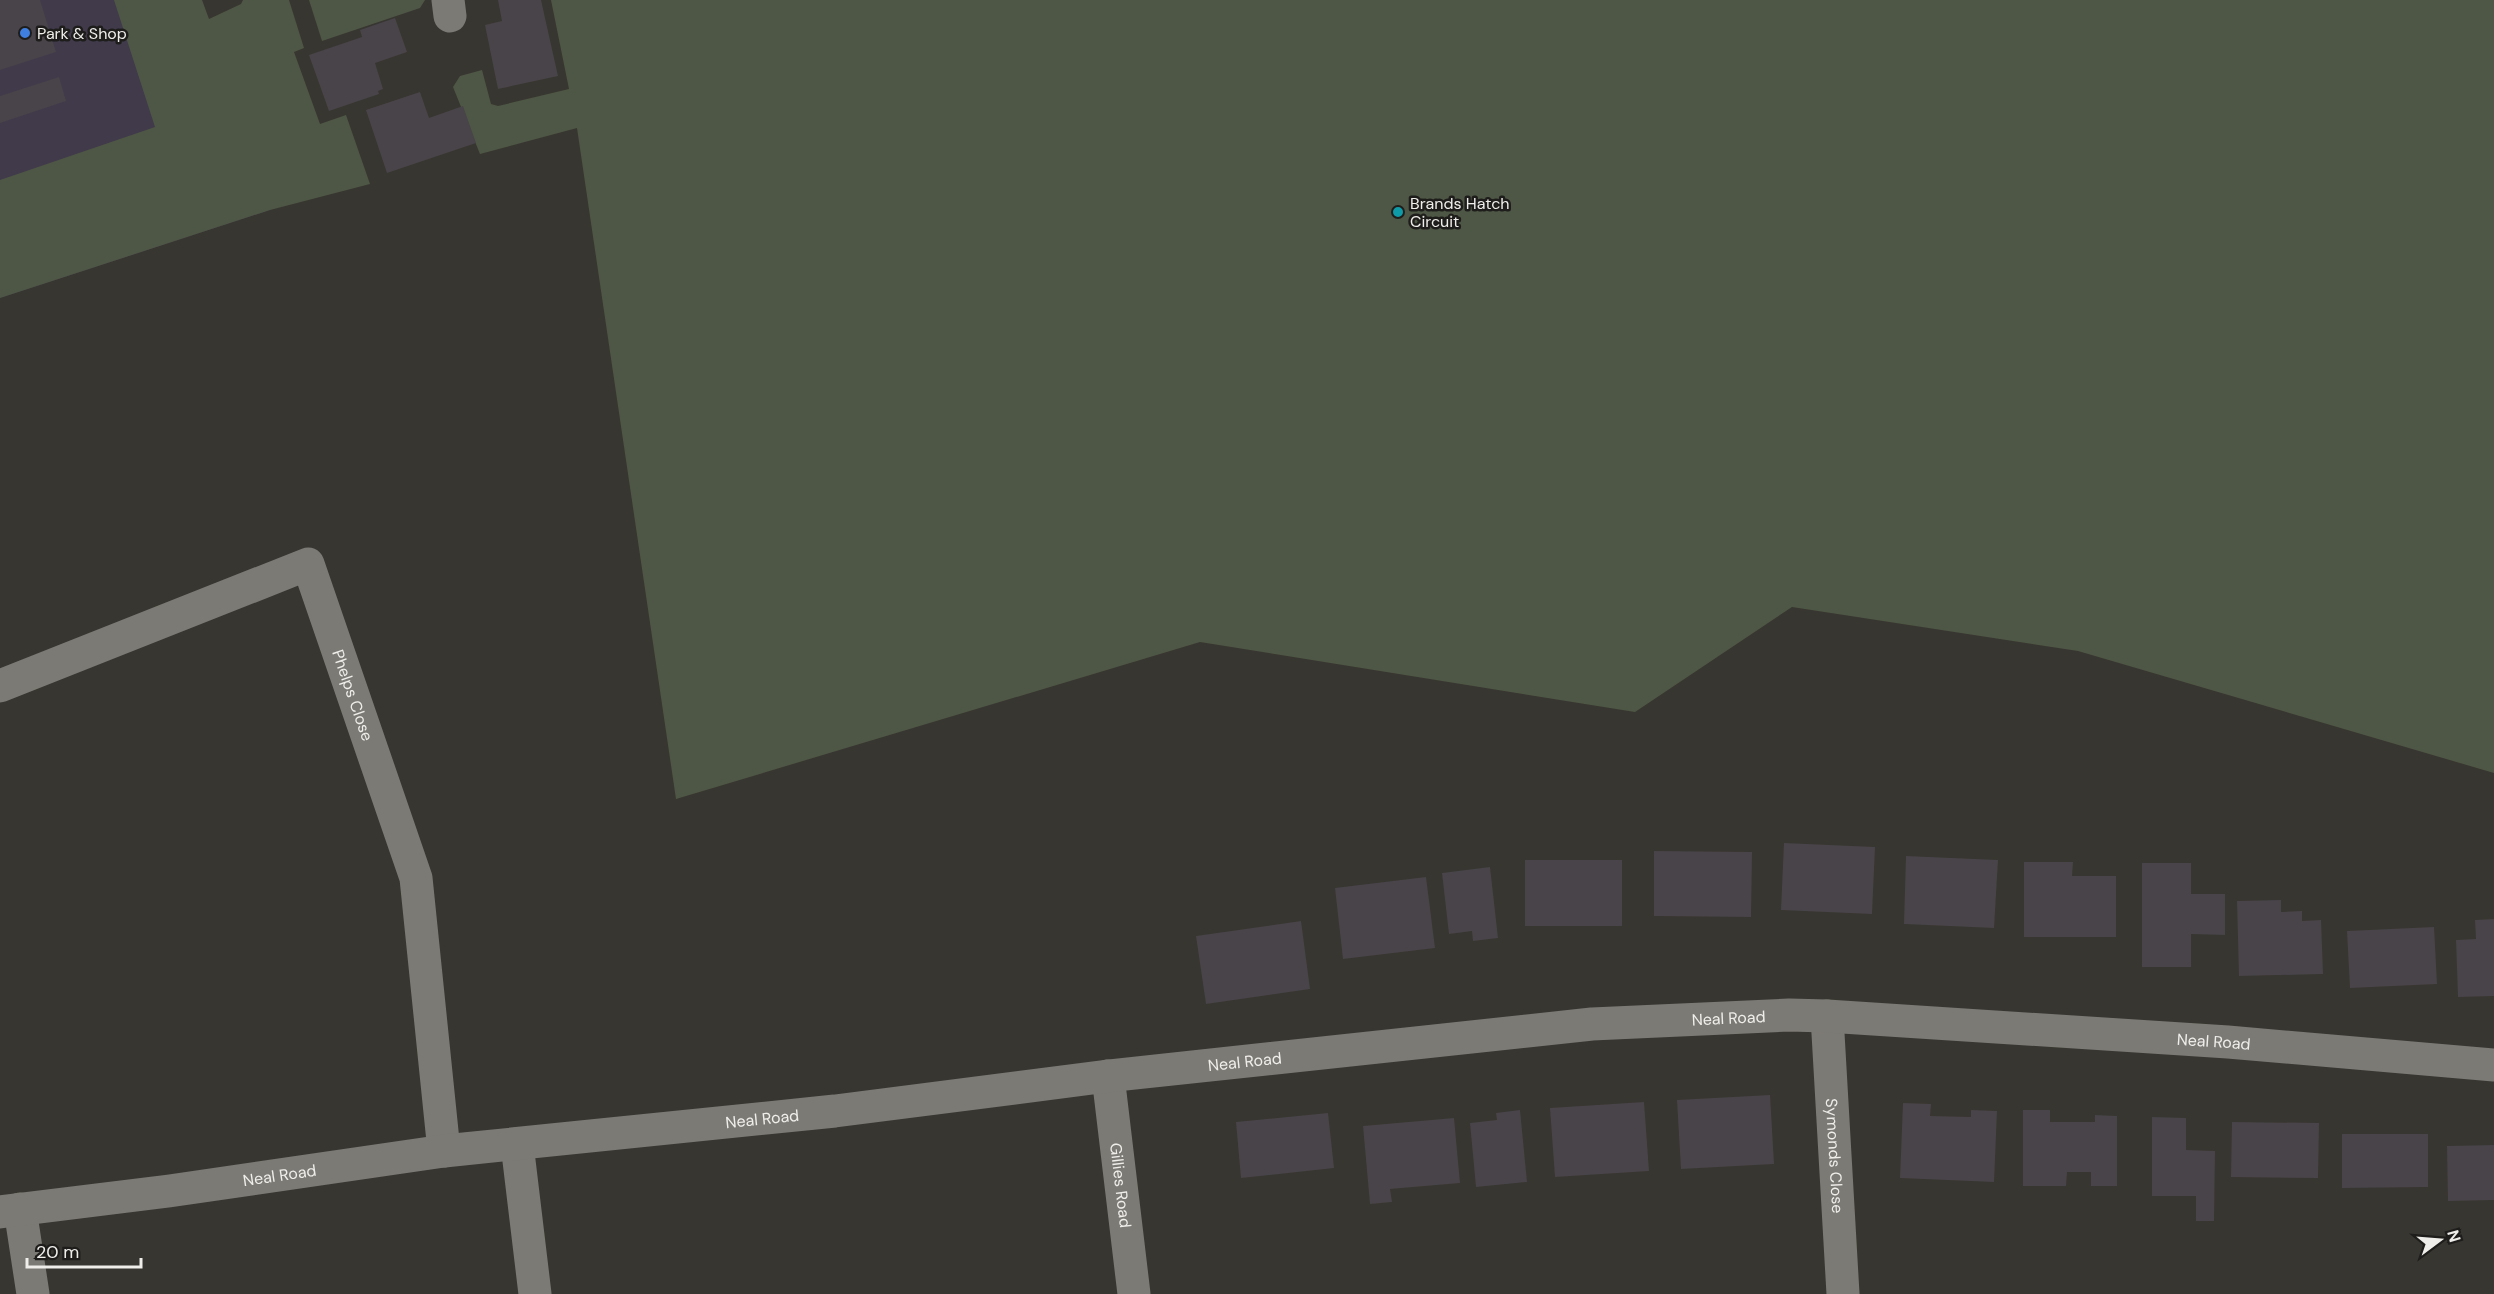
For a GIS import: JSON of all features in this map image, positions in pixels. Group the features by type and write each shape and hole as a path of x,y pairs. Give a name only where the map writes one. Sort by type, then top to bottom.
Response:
{"street":[{"name":"Phelps Close","path":"0,686 308,564 416,878 444,1151"},
{"name":"Neal Road","path":"10,1210 169,1191 444,1151 835,1112 1108,1076 1592,1024 1788,1015 1827,1016 2216,1041 2494,1065"},
{"name":"Symonds Close","path":"1827,1016 1843,1294"},
{"name":"Gillies Road","path":"1108,1076 1134,1294"},
{"path":"517,1144 535,1294"},
{"path":"10,1210 33,1294"}],"shaded area":[{"path":"0,0 202,0 270,210 0,298"}],"green space":[{"path":"114,0 202,0 209,19 241,4 243,0 289,0 304,48 294,52 320,124 346,115 370,184 270,210 0,298 0,180 155,127"},
{"path":"309,0 425,0 420,8 322,41"},
{"path":"551,0 2494,0 2494,773 2078,651 1792,607 1635,712 1200,642 676,799 577,128 480,154 453,87 460,76 482,70 491,104 498,106 569,89"}],"building":[{"name":"Park & Shop","path":"0,0 40,0 56,52 0,70"},
{"path":"498,0 541,0 558,76 498,89 485,25 502,21"},
{"path":"395,18 407,52 375,63 383,89 378,91 379,94 329,111 309,55 362,37 360,30"},
{"path":"59,77 66,101 0,123 0,96"},
{"path":"420,92 429,118 463,106 476,143 387,173 366,110"},
{"path":"1784,843 1875,847 1872,914 1781,910"},
{"path":"1654,851 1752,852 1751,917 1654,916"},
{"path":"1906,856 1998,860 1994,928 1904,924"},
{"path":"1525,860 1622,860 1622,926 1525,926"},
{"path":"2024,862 2073,862 2072,876 2116,876 2116,937 2024,937"},
{"path":"2142,863 2191,863 2191,894 2225,894 2225,935 2191,934 2191,967 2142,967"},
{"path":"1490,867 1498,938 1473,941 1472,931 1449,934 1442,873"},
{"path":"1426,877 1435,948 1343,959 1335,888"},
{"path":"2281,900 2281,912 2302,911 2302,921 2321,920 2323,974 2239,976 2237,901"},
{"path":"2494,919 2494,996 2458,997 2456,940 2476,939 2475,920"},
{"path":"1301,921 1310,989 1206,1004 1196,936"},
{"path":"2434,927 2437,984 2350,988 2347,931"},
{"path":"1770,1095 1774,1164 1681,1169 1677,1100"},
{"path":"1644,1102 1649,1171 1555,1177 1550,1108"},
{"path":"1903,1103 1931,1104 1930,1116 1971,1117 1971,1110 1997,1111 1994,1182 1900,1178"},
{"path":"1520,1110 1527,1182 1476,1187 1470,1123 1497,1120 1496,1113"},
{"path":"2023,1110 2050,1110 2050,1122 2095,1122 2095,1115 2117,1116 2117,1186 2091,1186 2091,1172 2067,1172 2066,1186 2023,1186"},
{"path":"1328,1113 1334,1168 1241,1178 1236,1122"},
{"path":"2152,1117 2186,1118 2186,1150 2215,1151 2214,1221 2196,1221 2196,1196 2152,1196"},
{"path":"1454,1118 1460,1183 1390,1189 1392,1202 1370,1204 1363,1126"},
{"path":"2232,1122 2319,1123 2318,1178 2231,1177"},
{"path":"2342,1134 2428,1134 2428,1187 2342,1188"},
{"path":"2494,1145 2494,1200 2448,1201 2447,1146"}],"place":[{"name":"Park & Shop","path":"25,33"},
{"name":"Brands Hatch Circuit","path":"1398,212"}]}
